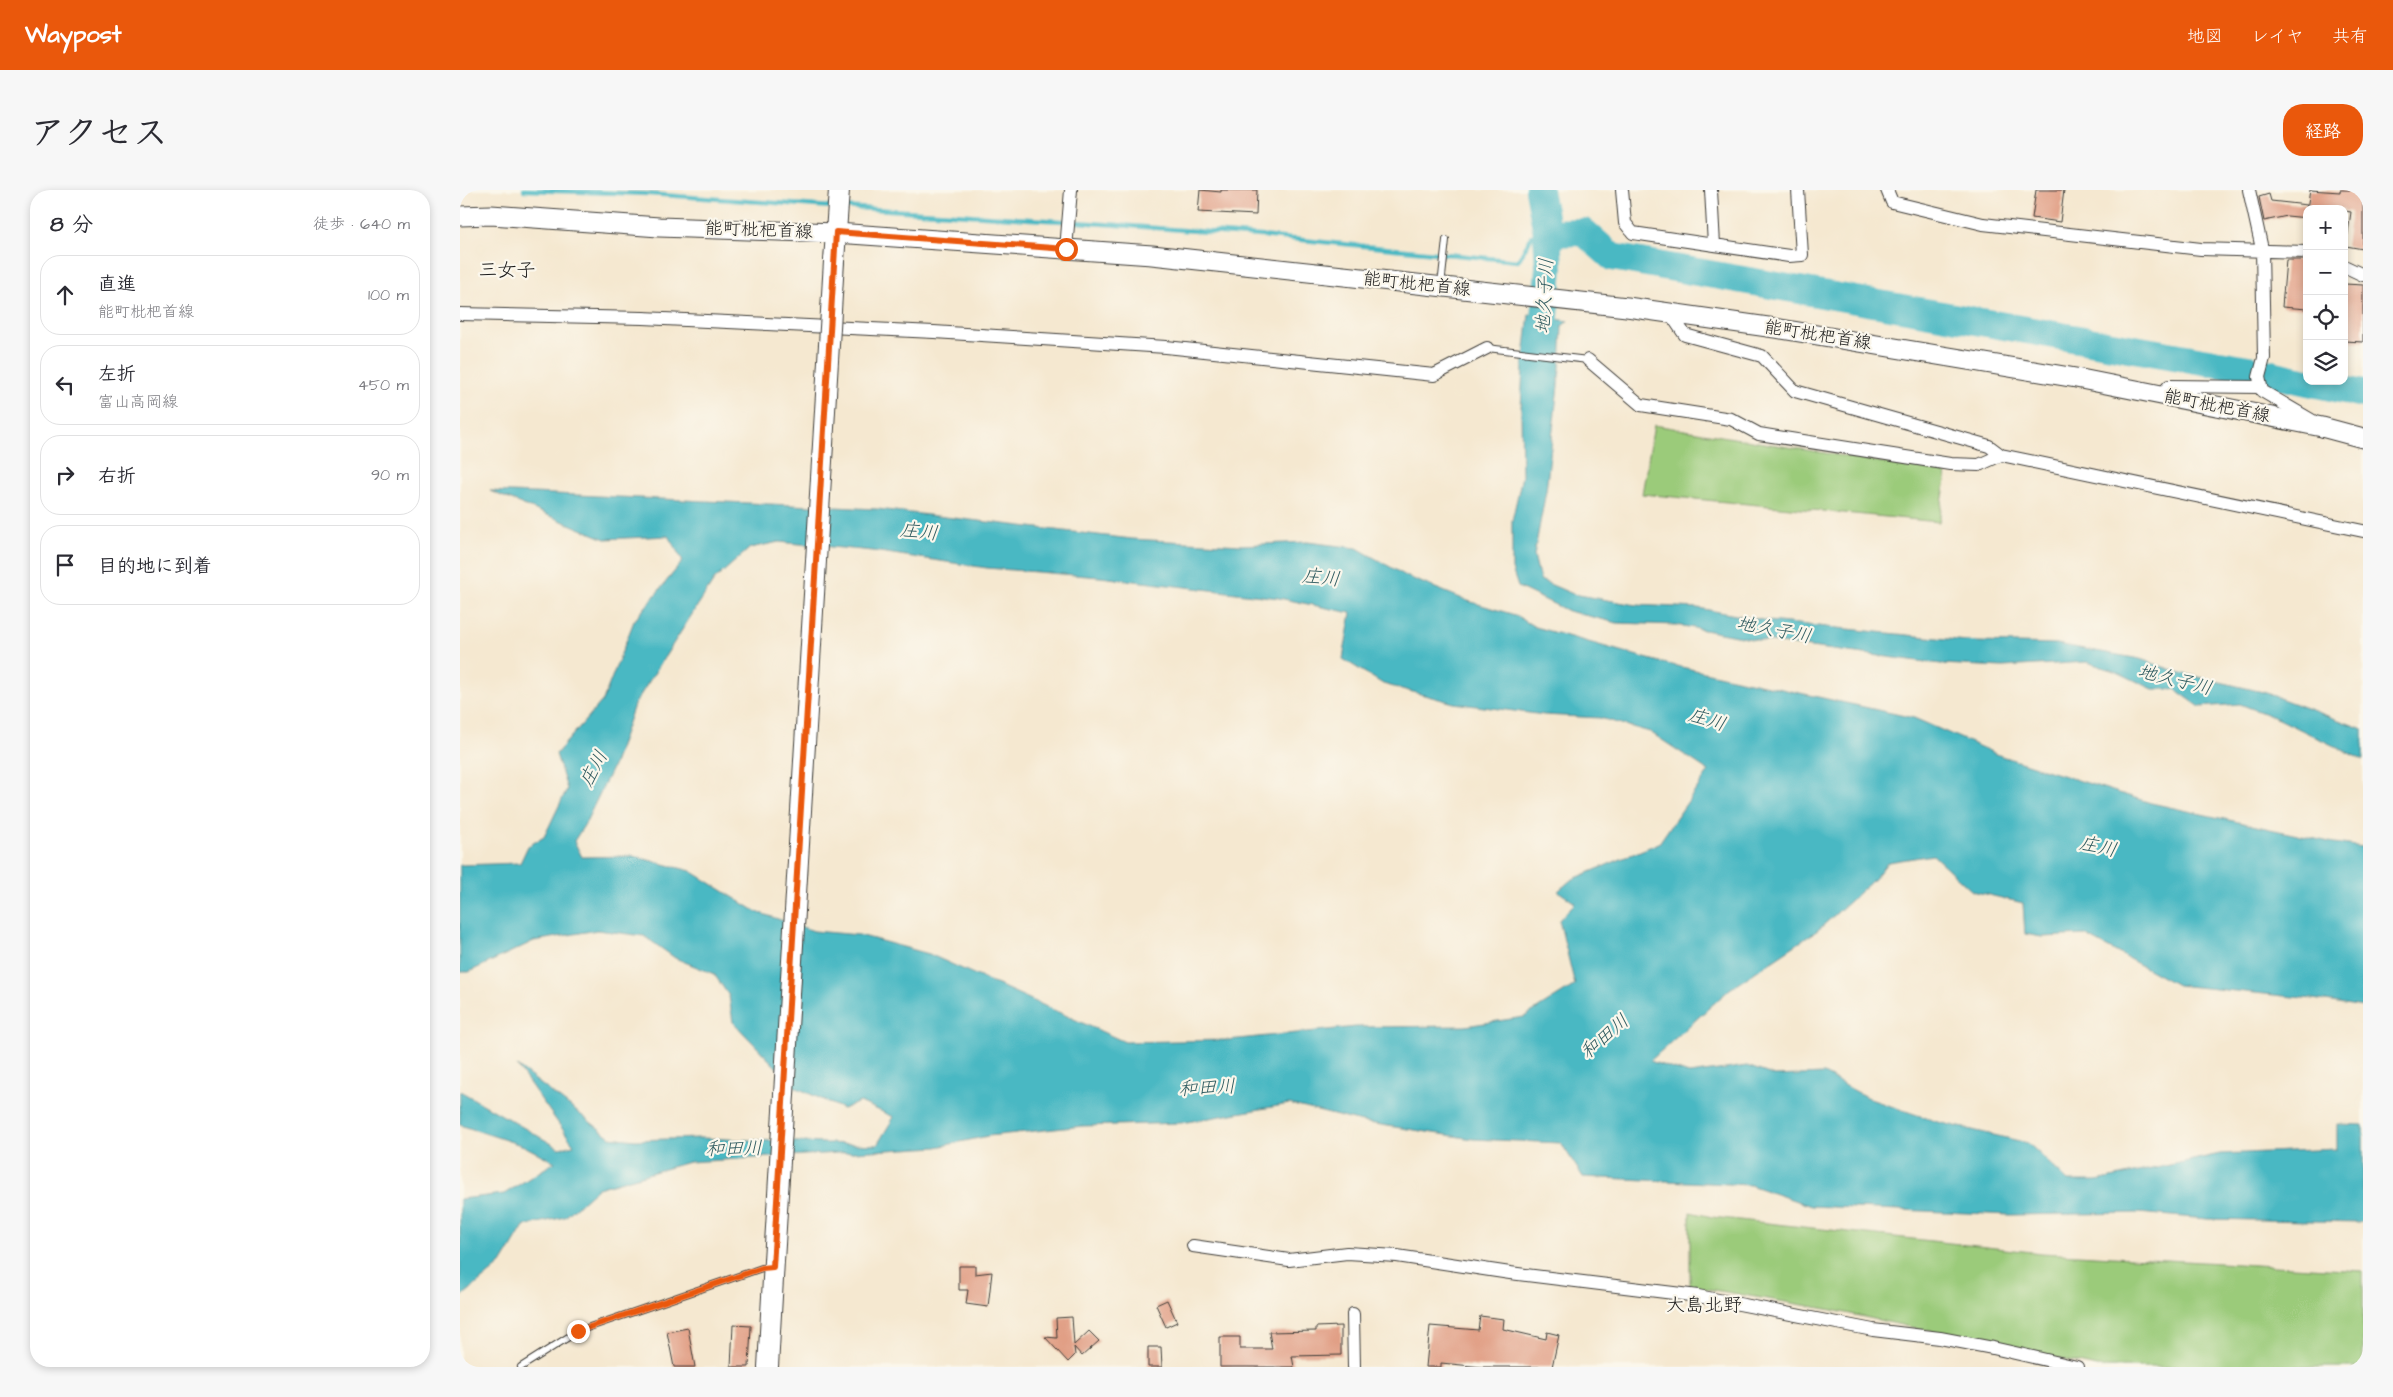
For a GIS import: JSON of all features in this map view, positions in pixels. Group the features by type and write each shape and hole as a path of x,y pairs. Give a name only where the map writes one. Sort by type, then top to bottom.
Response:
{"main road":[{"path":"768,1367 839,194"},
{"name":"能町枇杷首線","path":"460,216 491,215 659,227 837,226 1066,249 1442,280 1490,292 1670,313 1898,348 2162,395 2322,427 2363,438"}],"street":[{"path":"1066,249 1070,190"},
{"path":"1622,190 1625,223 1633,233 1788,256 1802,255 1798,190"},
{"path":"1710,190 1714,244"},
{"path":"1887,190 1892,202 1983,224 2201,249 2262,249 2303,252"},
{"path":"2248,190 2262,249 2264,358 2259,377 2262,391 2322,427"},
{"path":"2348,268 2363,275"},
{"path":"1670,313 1685,335 1762,356 1795,391 1989,446 2001,456 2363,531"},
{"path":"460,314 662,319 934,332 1146,345 1434,376 1487,348"},
{"path":"1588,360 1641,405 1731,419 1759,434 1950,464 1979,465 2001,456"},
{"path":"2162,395 2169,386 2261,387"},
{"path":"1193,1246 1289,1260 1347,1253 1397,1256 1510,1273 1698,1296 1873,1330 1940,1338 2077,1367"},
{"path":"1353,1314 1354,1367"}],"lane":[{"path":"1442,280 1446,240"},
{"path":"1487,348 1588,360"},
{"path":"521,1367 578,1331 773,1264"}],"green space":[{"path":"1654,425 1947,473 1939,522 1642,494"},
{"path":"1690,1212 1712,1217 2041,1253 2363,1271 2363,1367 2097,1367 1827,1309 1690,1286"}],"water":[{"path":"1529,314 1568,321 1562,326 1560,368 1546,491 1534,555 1540,580 1573,594 1636,605 1698,608 1768,621 1977,642 2057,644 2140,659 2181,673 2263,692 2363,729 2363,760 2279,719 2240,704 2200,707 2175,689 2153,689 2117,672 2087,662 2003,667 1941,664 1757,640 1678,625 1617,623 1568,611 1518,587 1512,569 1512,521 1522,476 1521,409 1523,365"},
{"path":"490,491 877,509 1132,539 1241,545 1307,542 1357,548 1408,577 1468,601 1515,615 1535,627 1663,663 1914,718 2001,756 2151,803 2334,843 2363,847 2363,1007 2313,999 2177,985 2085,935 2042,937 2025,934 2023,903 1972,891 1933,855 1888,862 1873,880 1818,930 1730,989 1650,1061 1689,1074 1747,1066 1775,1076 1824,1074 1870,1099 1938,1122 2028,1143 2068,1181 2097,1181 2220,1154 2337,1149 2337,1124 2363,1125 2363,1222 2207,1219 2138,1213 2010,1215 1811,1206 1750,1185 1583,1177 1561,1143 1473,1139 1362,1122 1289,1104 1181,1123 1083,1126 988,1136 937,1147 689,1162 598,1188 565,1217 524,1226 501,1264 460,1298 460,1199 504,1194 555,1162 524,1146 460,1125 460,1091 559,1148 574,1145 517,1066 610,1137 635,1140 700,1138 877,1145 894,1117 860,1102 843,1109 795,1087 733,1022 729,996 714,974 675,958 644,936 597,930 534,941 469,972 460,972 460,865 520,863 528,846 544,837 567,789 556,754 603,700 634,621 683,561 668,536 605,539","holes":["779,542 873,551 987,568 1100,577 1279,598 1351,613 1343,659 1383,684 1454,703 1544,715 1600,718 1650,732 1709,771 1659,843 1571,880 1558,891 1575,903 1559,920 1575,985 1524,1017 1465,1026 1356,1027 1228,1040 1125,1042 929,954 859,935 814,931 757,912 691,871 633,856 582,857 574,841 585,824 614,764 634,705 714,580 750,548"]}],"building":[{"path":"1200,190 1221,192 1221,190 1257,190 1256,215 1198,212"},
{"path":"2036,190 2064,190 2060,222 2032,218"},
{"path":"2310,190 2340,192 2340,190 2363,190 2363,249 2348,246 2351,212 2348,212 2348,205 2308,205"},
{"path":"2269,194 2271,201 2307,205 2303,205 2303,218 2287,216 2264,221 2259,197"},
{"path":"2286,260 2303,260 2303,309 2282,307"},
{"path":"2348,284 2363,285 2363,342 2348,341"},
{"path":"959,1266 975,1266 975,1274 992,1272 988,1307 966,1304 968,1290 959,1290"},
{"path":"1167,1300 1177,1322 1166,1327 1156,1305"},
{"path":"1480,1316 1504,1319 1503,1329 1546,1339 1547,1332 1559,1335 1552,1367 1482,1367 1441,1363 1441,1367 1426,1367 1430,1326 1478,1330"},
{"path":"1072,1317 1074,1345 1089,1331 1099,1341 1082,1356 1074,1347 1075,1355 1068,1362 1045,1337 1057,1338 1056,1318"},
{"path":"733,1325 751,1326 749,1367 731,1367"},
{"path":"1341,1326 1341,1355 1292,1356 1294,1367 1220,1367 1220,1337 1240,1337 1240,1349 1272,1349 1269,1332 1316,1331 1316,1327"},
{"path":"688,1328 695,1367 674,1367 667,1332"},
{"path":"1148,1347 1161,1347 1162,1367 1148,1367"}],"waterway":[{"path":"524,190 649,194 832,207"},
{"name":"地久子川","path":"1539,190 1547,233 1549,267 1542,355"},
{"path":"842,207 1261,236 1518,261 1532,236 1547,233"},
{"name":"地久子川","path":"1547,233 1584,232 1612,257 2248,369 2363,394"}],"district":[{"name":"三女子","path":"507,270"},
{"name":"大島北野","path":"1704,1305"}],"route":[{"path":"578,1331 762,1268 773,1267 836,232 1066,249"}],"water label":[{"name":"庄川","path":"919,532"},
{"name":"庄川","path":"1321,578"},
{"name":"庄川","path":"1707,720"},
{"name":"庄川","path":"594,769"},
{"name":"庄川","path":"2098,847"},
{"name":"和田川","path":"1605,1037"},
{"name":"和田川","path":"1207,1088"},
{"name":"和田川","path":"734,1149"}]}
